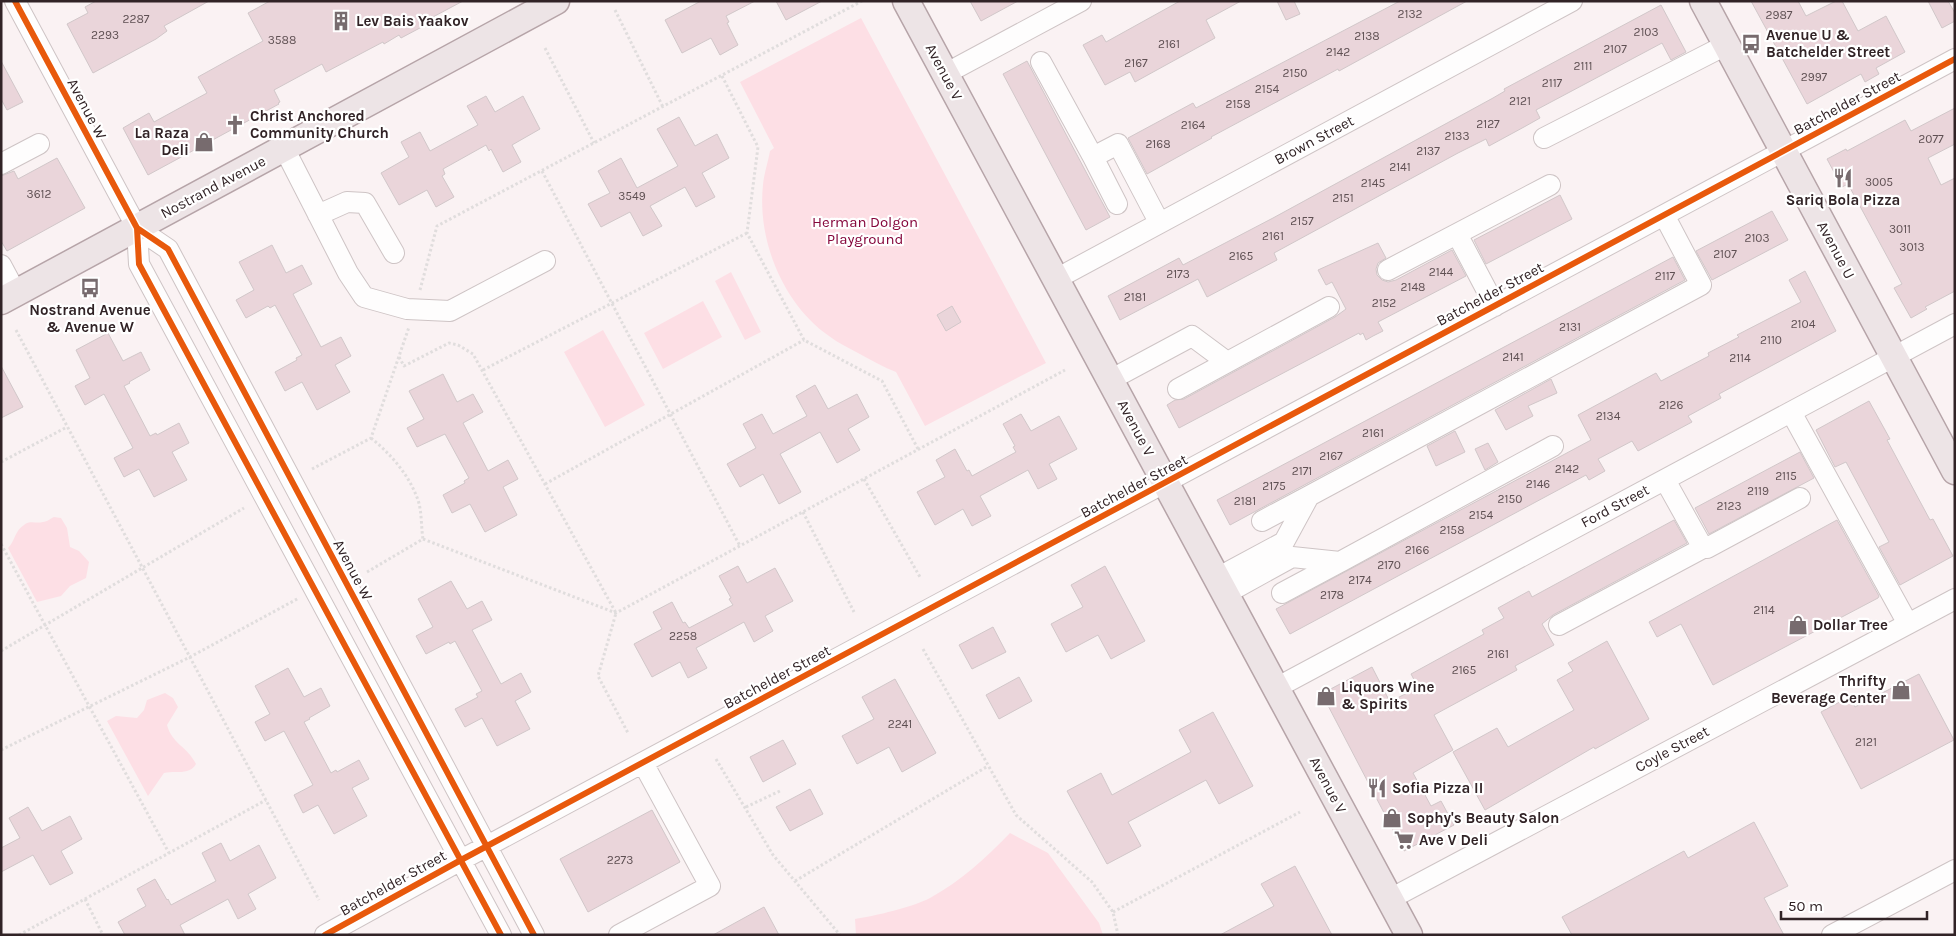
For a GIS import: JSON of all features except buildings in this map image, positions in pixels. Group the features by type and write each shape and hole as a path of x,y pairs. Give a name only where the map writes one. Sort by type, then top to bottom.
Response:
{"main road":[{"name":"Nostrand Avenue","path":"9,297 556,1"},
{"name":"Avenue V","path":"906,1 1409,935"},
{"name":"Avenue U","path":"1703,1 1955,471"}],"street":[{"path":"945,74 1081,1"},
{"name":"Brown Street","path":"1056,278 1572,1"},
{"name":"Avenue W","path":"14,4 137,228 139,264 501,935"},
{"path":"1544,138 1726,45"},
{"name":"Batchelder Street","path":"325,935 487,846 1955,59"},
{"path":"1041,62 1117,204"},
{"path":"1,164 39,144"},
{"path":"1093,157 1118,144 1159,222"},
{"path":"284,148 348,273 364,297 415,310 450,311 545,261"},
{"path":"1388,270 1550,185"},
{"path":"318,215 348,202 365,203 394,253"},
{"path":"1262,521 1701,285 1664,215"},
{"name":"Avenue W","path":"137,228 168,249 534,935"},
{"path":"1457,234 1495,306"},
{"path":"1,265 9,297"},
{"path":"1178,389 1329,307"},
{"name":"Ford Street","path":"1276,688 1955,324"},
{"path":"1110,380 1192,336 1227,362"},
{"path":"1792,412 1908,624"},
{"path":"1282,593 1553,446"},
{"path":"1664,480 1702,548"},
{"path":"1221,586 1284,542 1309,496"},
{"path":"1559,625 1800,498"},
{"path":"1221,586 1292,557 1340,562"},
{"name":"Coyle Street","path":"1390,899 1955,598"},
{"path":"620,935 710,886 643,763"},
{"path":"1832,935 1955,870"}],"path":[{"path":"312,469 371,438 415,310 437,226 862,1"},
{"path":"615,10 662,107"},
{"path":"545,48 594,143"},
{"path":"722,76 758,147 747,233 804,340 882,381 918,450"},
{"path":"542,170 740,546"},
{"path":"483,370 747,233"},
{"path":"16,330 319,900"},
{"path":"545,484 804,340"},
{"path":"399,356 404,366 449,343 458,345 474,354 616,613 598,676 628,732"},
{"path":"423,539 616,613 1065,370"},
{"path":"1,462 67,427"},
{"path":"371,438 389,453 414,492 418,501 423,539"},
{"path":"864,479 920,577"},
{"path":"1,651 244,508"},
{"path":"803,512 854,612"},
{"path":"368,572 423,539"},
{"path":"1,544 169,853"},
{"path":"1,750 190,657 302,597"},
{"path":"924,649 1016,815 1092,882 1112,912 1118,935"},
{"path":"716,759 773,855 840,935"},
{"path":"795,881 988,766"},
{"path":"746,808 782,790"},
{"path":"19,935 266,800"},
{"path":"1112,912 1300,812"},
{"path":"85,899 103,935"}],"green space":[{"name":"Herman Dolgon Playground","path":"861,18 1046,363 925,426 896,372 872,361 829,336 798,307 786,289 769,249 762,206 764,177 770,151 774,148 740,82"},
{"path":"731,272 761,332 745,340 715,281"},
{"path":"703,301 722,337 663,369 644,333"},
{"path":"603,330 645,405 605,427 564,352"},
{"path":"54,517 61,518 67,528 70,547 79,551 89,562 86,578 70,586 61,596 37,602 8,548 21,527 29,523 44,522"},
{"path":"165,693 173,698 178,707 167,725 169,731 196,764 190,770 164,773 148,796 107,721 116,716 137,718 144,710 147,700"},
{"path":"1010,833 1048,853 1099,923 1103,935 856,935 855,919 894,911 930,898 973,868"}],"cycle path":[{"path":"15,1 137,228 139,264 501,935"},
{"path":"325,935 461,860 1955,59"},
{"path":"137,228 168,249 534,935"}],"place":[{"name":"Lev Bais Yaakov","path":"341,21"},
{"name":"Avenue U & Batchelder Street","path":"1751,44"},
{"name":"Christ Anchored Community Church","path":"235,125"},
{"name":"La Raza Deli","path":"204,142"},
{"name":"Sariq Bola Pizza","path":"1843,178"},
{"name":"Nostrand Avenue & Avenue W","path":"90,288"},
{"name":"Dollar Tree","path":"1798,625"},
{"name":"Thrifty Beverage Center","path":"1901,690"},
{"name":"Liquors Wine & Spirits","path":"1326,696"},
{"name":"Sofia Pizza II","path":"1377,788"},
{"name":"Sophy's Beauty Salon","path":"1392,818"},
{"name":"Ave V Deli","path":"1404,840"}]}
